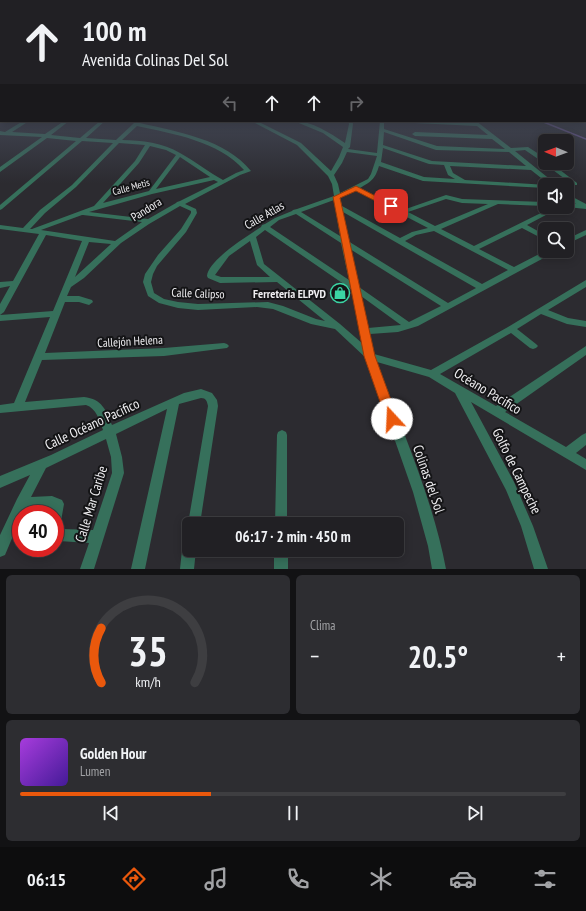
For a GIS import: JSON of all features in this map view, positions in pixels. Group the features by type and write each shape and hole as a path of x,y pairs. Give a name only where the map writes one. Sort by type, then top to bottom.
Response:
{"street":[{"path":"2,135 12,130"},
{"path":"0,170 51,130"},
{"path":"0,165 54,130"},
{"path":"0,208 94,130"},
{"path":"29,230 39,213 60,198 91,169 116,141 130,130"},
{"name":"Pandora","path":"67,286 81,277 118,243 150,221 180,203 247,171 247,169 228,154 211,144 162,130"},
{"path":"270,130 299,144 332,175 340,164 346,149 349,130"},
{"path":"319,130 325,132 346,149 380,155"},
{"path":"382,130 436,148 509,151 526,148 538,156"},
{"name":"Calle Atlas","path":"278,279 220,280 211,276 212,269 226,254 264,226 277,219 336,197 370,180 380,155 382,130"},
{"path":"414,141 415,130"},
{"path":"483,130 545,178"},
{"path":"415,134 493,137"},
{"path":"2,135 132,141 148,144 166,148 179,154 214,178 223,182"},
{"path":"96,207 137,162 148,144"},
{"path":"381,146 427,162 531,168"},
{"path":"151,192 179,154"},
{"path":"378,162 423,179 538,186"},
{"path":"446,164 450,174 465,182"},
{"path":"557,170 567,178"},
{"name":"Calle Metis","path":"29,230 96,207 151,192 238,174"},
{"name":"Colinas del Sol","path":"332,175 335,184 345,243 370,356 419,492 436,546 439,569"},
{"path":"356,188 514,270"},
{"path":"403,212 446,197 458,201 538,204"},
{"path":"574,201 585,207"},
{"path":"400,241 414,233 435,229 498,202"},
{"name":"Calle Calipso","path":"180,203 194,210 194,213 178,237 156,263 149,274 146,283 149,291 155,298 164,303 182,306 206,307 252,304 267,305 314,322 337,326"},
{"path":"574,206 585,207"},
{"path":"339,207 482,288"},
{"path":"295,212 447,306"},
{"path":"80,213 150,221"},
{"path":"474,249 544,214"},
{"path":"522,225 538,234"},
{"path":"264,226 408,326"},
{"path":"0,227 29,230 43,234 86,240 118,243"},
{"path":"574,238 586,232"},
{"path":"0,312 43,234"},
{"path":"252,235 261,266 337,326 370,356"},
{"path":"18,407 86,240"},
{"path":"365,331 385,331 408,326 538,257"},
{"path":"0,285 16,283"},
{"path":"432,374 511,329 586,283"},
{"path":"61,299 79,299 89,302"},
{"path":"541,311 567,321 586,324"},
{"path":"0,318 55,314"},
{"path":"511,329 533,346"},
{"name":"Callejón Helena","path":"38,357 164,352 224,346"},
{"path":"496,412 586,350"},
{"name":"Océano Pacifico","path":"370,356 432,374 586,465"},
{"name":"Golfo de Campeche","path":"458,389 510,486 527,526 541,569"},
{"name":"Calle Océano Pacifico","path":"0,482 42,464 108,431 174,402 196,394 210,395 213,406 195,517"},
{"name":"Calle Mar Caribe","path":"0,409 84,401 93,403 104,416 115,448 118,473 87,569"},
{"path":"138,569 174,402"},
{"path":"281,517 282,435"},
{"path":"567,454 586,438"},
{"path":"0,550 21,502 42,464"},
{"path":"0,477 12,476"},
{"path":"21,502 52,502 58,505"},
{"path":"64,535 97,537"},
{"path":"187,569 188,557"},
{"path":"281,557 281,569"}],"waterway":[{"path":"562,130 586,139"}],"place":[{"name":"Ferretería ELPVD","path":"340,293"}],"route":[{"path":"391,206 356,188 336,197 370,356 392,419"}]}
